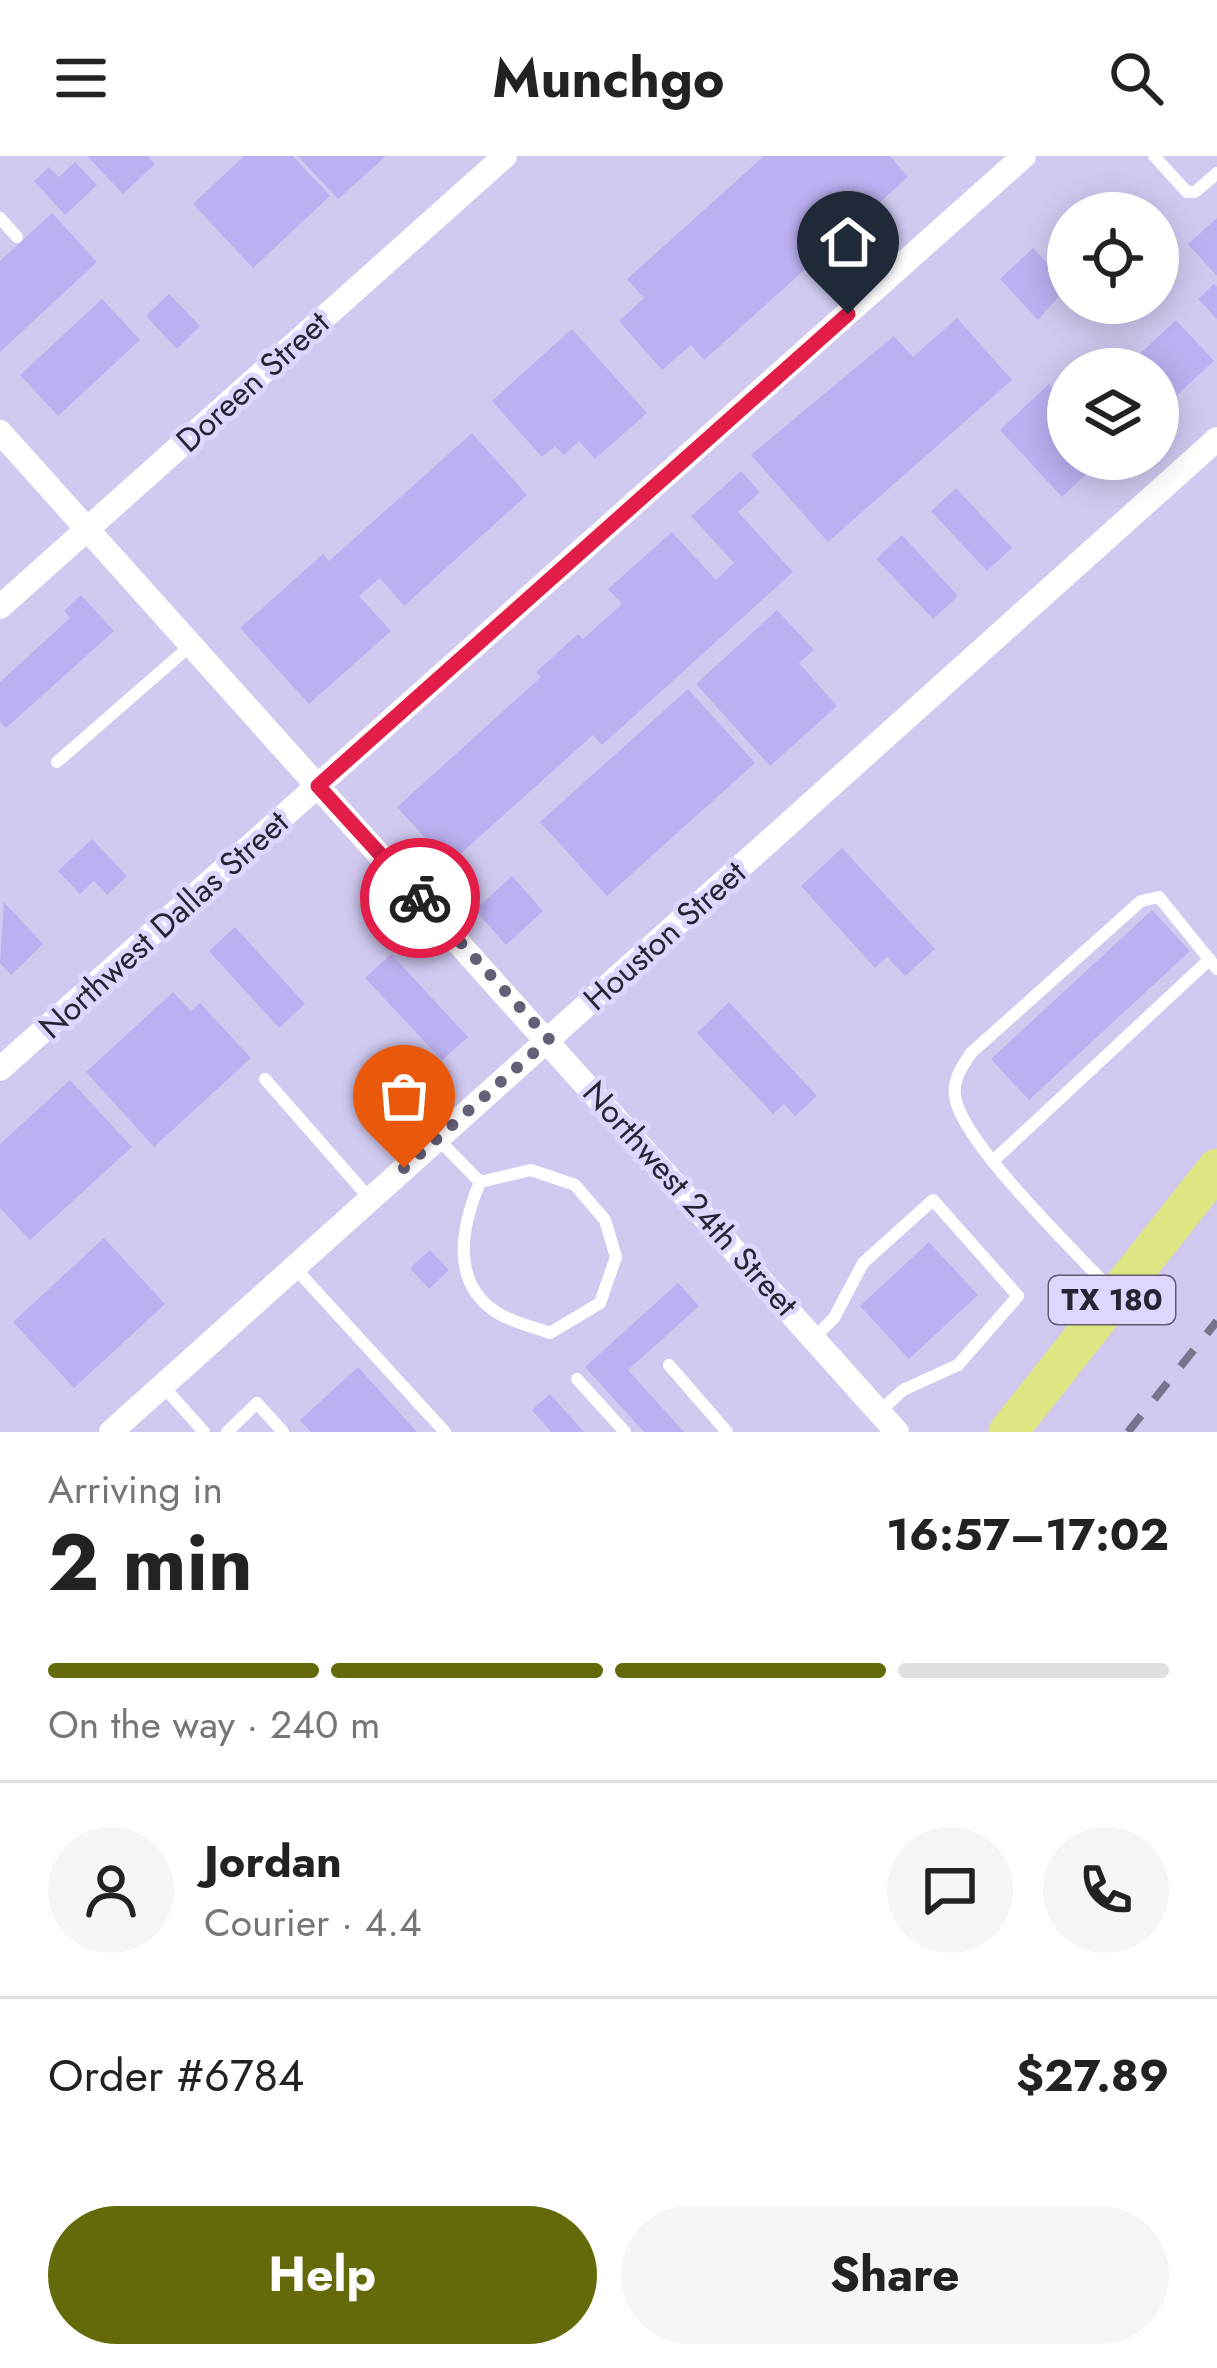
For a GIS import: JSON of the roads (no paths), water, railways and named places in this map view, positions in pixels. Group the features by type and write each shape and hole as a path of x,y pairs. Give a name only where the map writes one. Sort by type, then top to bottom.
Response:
{"main road":[{"name":"TX 180","path":"1008,1432 1217,1168"}],"street":[{"name":"Doreen Street","path":"0,607 505,156"},
{"name":"Northwest Dallas Street","path":"0,1070 1024,156"},
{"name":"Northwest 24th Street","path":"0,431 897,1432"},
{"name":"Houston Street","path":"110,1432 1217,439"}],"lane":[{"path":"1154,156 1186,192 1196,192 1217,169 1209,156"},
{"path":"0,218 17,237"},
{"path":"57,762 191,645"},
{"path":"993,1161 1214,964 1159,897 1141,901 971,1053 956,1077 955,1100 993,1161 1116,1296"},
{"path":"265,1079 370,1199"},
{"path":"437,1138 480,1182"},
{"path":"531,1170 575,1185 605,1220 616,1257 600,1304 550,1333 494,1312 464,1270 462,1226 480,1182 531,1170"},
{"path":"814,1338 834,1318 863,1263 933,1200 1018,1296 958,1365 903,1390 880,1412"},
{"path":"294,1268 445,1432"},
{"path":"669,1365 727,1432"},
{"path":"577,1379 625,1432"},
{"path":"163,1385 204,1432"},
{"path":"227,1432 257,1403 284,1432"}],"railway":[{"path":"1128,1432 1217,1321"}]}
